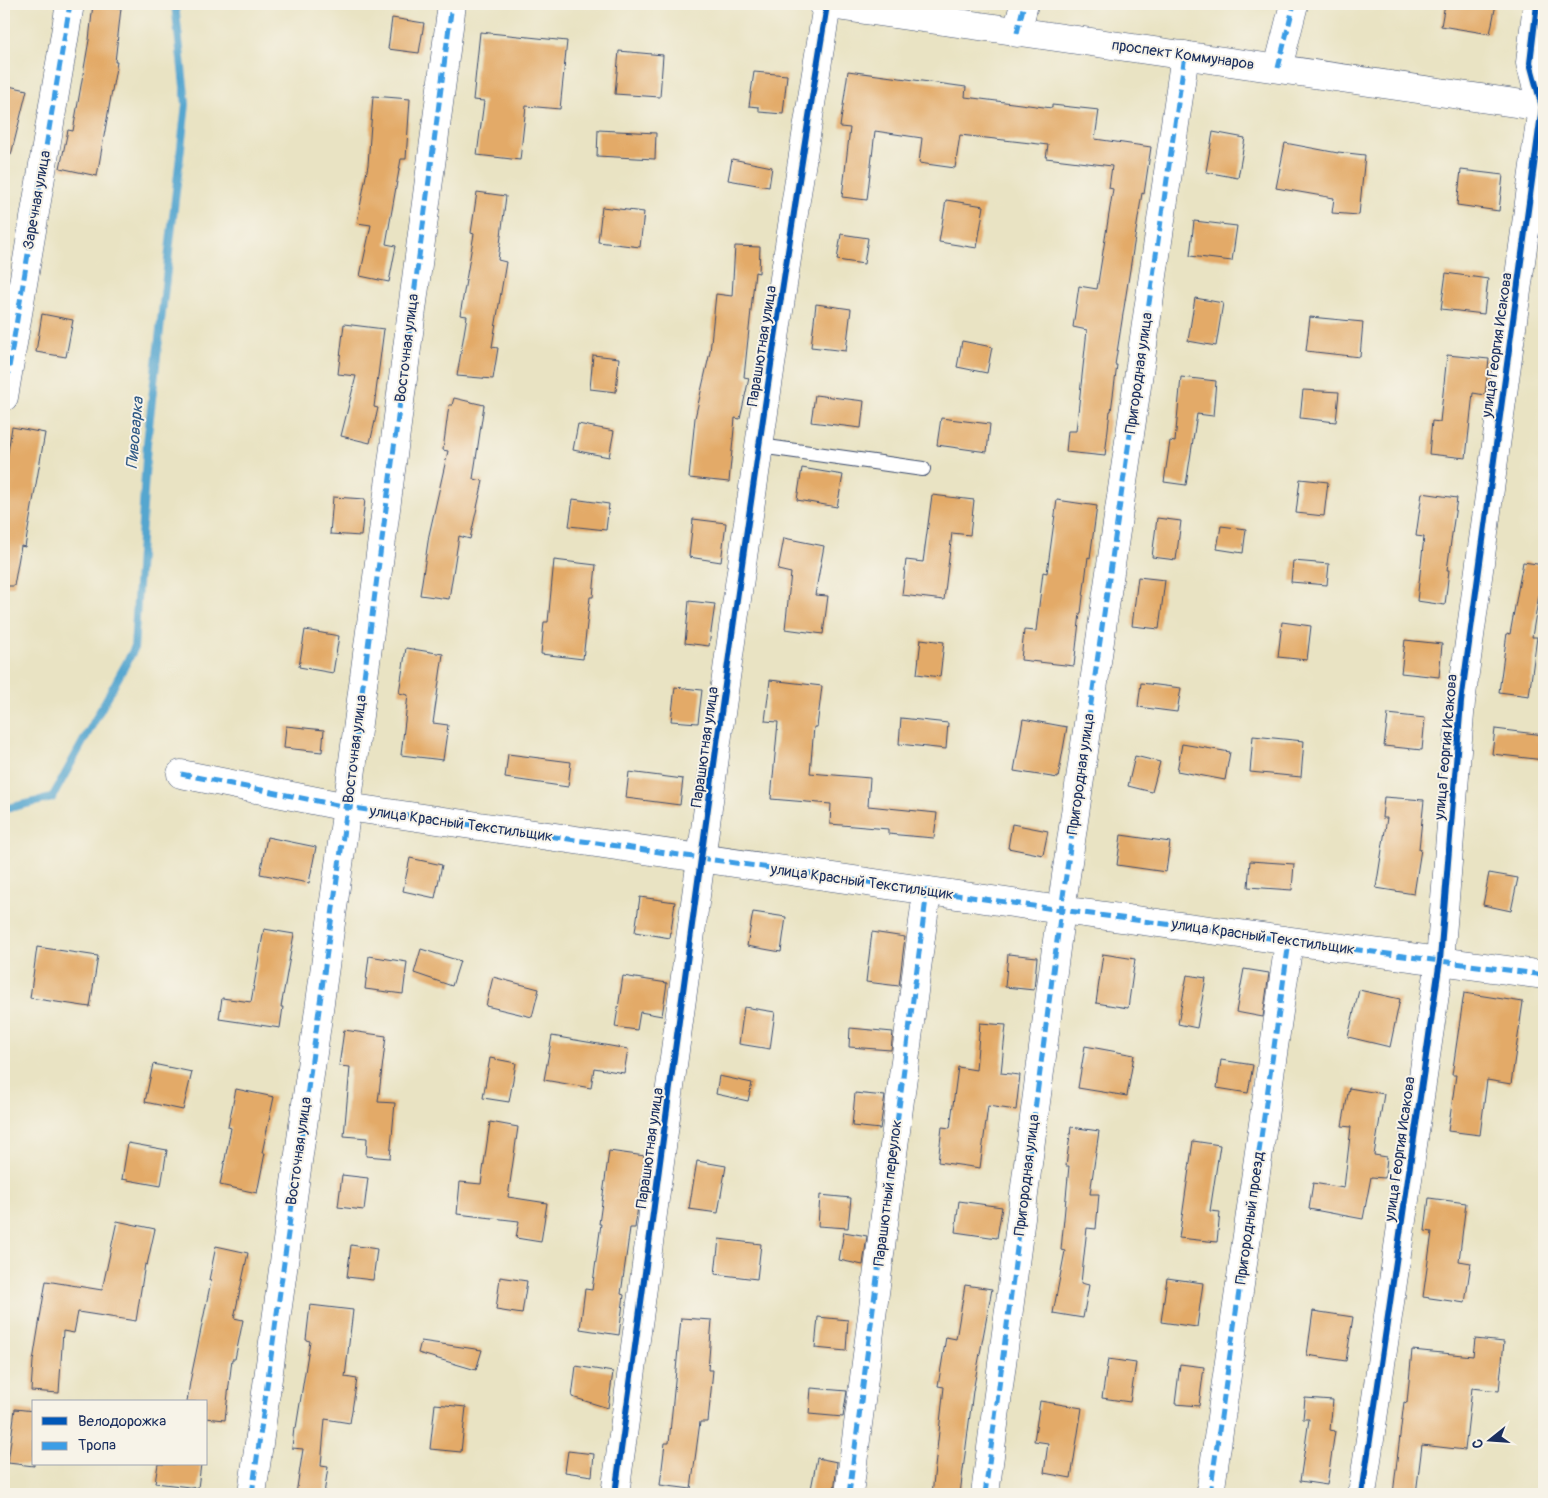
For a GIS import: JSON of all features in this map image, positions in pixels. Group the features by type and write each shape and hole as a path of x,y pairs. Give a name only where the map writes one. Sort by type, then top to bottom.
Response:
{"street":[{"name":"Заречная улица","path":"4,397 70,4"},
{"name":"Восточная улица","path":"252,1494 347,807 452,4"},
{"name":"проспект Коммунаров","path":"825,4 1543,107"},
{"name":"Парашютная улица","path":"615,1494 701,859 825,4"},
{"path":"1017,33 1024,4"},
{"path":"1278,68 1294,4"},
{"name":"улица Георгия Исакова","path":"1362,1494 1440,960 1461,702 1543,107 1530,63 1537,4"},
{"name":"Пригородная улица","path":"985,1494 1061,910 1185,55"},
{"name":"улица Красный Текстильщик","path":"181,774 347,807 1061,910 1544,975"},
{"name":"Парашютный переулок","path":"849,1494 927,891"},
{"name":"Пригородный проезд","path":"1210,1494 1289,942"}],"lane":[{"path":"760,446 924,469"}],"building":[{"path":"93,4 112,4 111,7 121,8 115,62 117,62 97,176 60,168 68,130 73,131 89,40"},
{"path":"1445,4 1496,4 1490,34 1441,26"},
{"path":"392,18 424,23 419,53 388,49"},
{"path":"480,32 567,41 560,109 526,106 520,160 477,155 484,101 473,100"},
{"path":"619,51 663,55 660,97 615,94"},
{"path":"848,71 966,87 965,97 1052,108 1052,105 1099,110 1095,139 1151,147 1115,365 1117,365 1105,456 1066,452 1068,431 1076,431 1087,330 1073,327 1079,286 1097,289 1113,189 1109,188 1112,166 1046,158 1048,145 960,135 955,168 919,163 922,138 875,131 867,200 842,197 850,128 840,127"},
{"path":"754,72 787,75 783,114 759,112 759,107 749,106"},
{"path":"4,85 27,90 11,155 4,154"},
{"path":"373,96 410,99 406,159 401,159 386,244 396,246 389,282 360,276 371,225 357,223 368,165"},
{"path":"598,130 656,133 655,159 597,156"},
{"path":"1213,132 1245,138 1238,178 1206,172"},
{"path":"1285,143 1338,153 1365,155 1359,215 1332,213 1334,198 1276,188"},
{"path":"732,159 772,167 769,187 728,180"},
{"path":"1461,170 1503,175 1499,211 1457,205"},
{"path":"477,192 506,196 498,260 506,262 492,347 498,348 493,379 457,376 467,316 460,315 474,234 471,233"},
{"path":"946,200 984,206 977,248 939,242"},
{"path":"602,207 644,212 640,247 598,242"},
{"path":"1194,221 1237,226 1232,261 1190,256"},
{"path":"841,234 868,238 864,264 837,260"},
{"path":"735,246 760,247 759,273 755,272 744,377 749,378 740,419 735,418 729,482 689,478 695,418 710,352 716,294 732,296"},
{"path":"1446,273 1488,279 1484,314 1441,309"},
{"path":"1195,298 1223,303 1216,346 1188,341"},
{"path":"816,304 851,309 846,351 811,347"},
{"path":"42,314 73,320 66,357 36,352"},
{"path":"1310,317 1363,322 1360,357 1306,351"},
{"path":"344,324 384,329 374,407 378,408 370,443 341,436 356,376 338,374"},
{"path":"962,341 992,347 987,373 957,367"},
{"path":"593,355 619,358 616,392 590,389"},
{"path":"1447,355 1489,359 1485,395 1473,393 1466,458 1429,454 1432,421 1440,422"},
{"path":"1181,377 1216,381 1213,416 1197,414 1186,485 1164,482 1170,441 1175,442"},
{"path":"1303,390 1339,392 1336,422 1300,418"},
{"path":"815,395 864,401 861,428 811,422"},
{"path":"454,398 484,405 473,479 483,481 470,539 459,536 449,599 420,595 429,535 448,451 443,450 449,405 452,405"},
{"path":"941,418 990,424 987,452 937,445"},
{"path":"578,424 614,431 609,457 573,450"},
{"path":"12,427 45,433 25,547 21,546 14,586 4,586 4,477"},
{"path":"802,468 843,475 837,507 797,500"},
{"path":"1300,479 1328,482 1324,516 1296,513"},
{"path":"1422,493 1457,498 1447,570 1449,570 1445,605 1417,601 1424,537 1416,536"},
{"path":"932,495 974,500 970,535 952,533 944,600 902,595 906,560 923,562"},
{"path":"333,497 365,499 361,536 330,534"},
{"path":"573,499 609,504 606,530 569,526"},
{"path":"1057,500 1097,506 1090,558 1088,557 1074,666 1021,660 1024,630 1036,631 1043,572 1047,573"},
{"path":"1157,518 1181,521 1176,560 1152,557"},
{"path":"693,519 726,523 721,562 689,557"},
{"path":"1221,526 1246,529 1243,553 1217,549"},
{"path":"784,538 824,546 815,595 828,596 823,634 785,629 791,573 778,570"},
{"path":"554,560 596,565 593,597 590,597 583,659 541,654 544,622 548,622"},
{"path":"1293,561 1329,564 1327,585 1291,582"},
{"path":"1523,562 1544,565 1532,637 1537,637 1529,696 1499,692 1507,633 1510,634"},
{"path":"1138,577 1165,580 1159,629 1132,626"},
{"path":"689,601 715,604 709,646 685,643"},
{"path":"1282,622 1311,626 1307,660 1278,657"},
{"path":"305,630 339,636 333,673 299,667"},
{"path":"921,639 944,642 940,677 917,674"},
{"path":"1405,640 1442,644 1439,677 1401,673"},
{"path":"406,648 443,654 433,723 448,725 443,760 401,755 408,695 399,693"},
{"path":"770,680 822,686 817,727 814,727 810,773 870,778 868,806 937,813 934,838 888,834 888,829 830,824 831,804 771,799 778,722 765,721"},
{"path":"1141,683 1181,688 1177,712 1138,707"},
{"path":"675,687 702,690 698,723 671,721"},
{"path":"1388,714 1425,718 1422,750 1384,746"},
{"path":"901,718 948,723 946,749 899,744"},
{"path":"1023,719 1067,727 1058,778 1014,771"},
{"path":"286,726 324,730 322,752 284,748"},
{"path":"1495,729 1544,735 1544,760 1492,754"},
{"path":"1253,736 1304,741 1301,777 1250,772"},
{"path":"1182,744 1230,752 1225,780 1177,771"},
{"path":"508,754 571,762 568,787 505,778"},
{"path":"1135,756 1160,762 1152,792 1128,786"},
{"path":"629,772 683,779 680,805 626,798"},
{"path":"1384,797 1424,800 1419,849 1421,849 1414,894 1376,888 1387,818 1382,818"},
{"path":"1012,824 1048,831 1043,855 1008,848"},
{"path":"1121,835 1170,842 1166,872 1117,865"},
{"path":"267,837 316,847 309,883 260,874"},
{"path":"410,858 442,865 435,898 403,891"},
{"path":"1250,861 1294,864 1292,890 1248,887"},
{"path":"1489,873 1518,878 1511,911 1483,905"},
{"path":"640,897 675,902 670,938 635,932"},
{"path":"753,912 786,917 781,952 747,946"},
{"path":"264,929 294,934 281,1007 283,1007 280,1028 219,1019 222,998 251,1002"},
{"path":"872,932 905,937 899,986 866,982"},
{"path":"37,947 98,956 90,1007 30,998"},
{"path":"421,949 460,961 452,986 414,973"},
{"path":"1008,954 1037,957 1034,990 1005,987"},
{"path":"1103,954 1135,959 1128,1008 1096,1003"},
{"path":"369,956 407,962 403,994 365,989"},
{"path":"1244,969 1269,973 1263,1017 1236,1012"},
{"path":"1187,975 1206,978 1197,1028 1178,1024"},
{"path":"623,976 667,983 662,1016 640,1012 637,1030 615,1027"},
{"path":"493,977 539,989 532,1017 486,1006"},
{"path":"1359,990 1400,999 1390,1047 1348,1037"},
{"path":"1464,993 1523,1002 1511,1084 1487,1080 1480,1135 1448,1131 1456,1075 1452,1075"},
{"path":"744,1007 775,1012 770,1049 739,1044"},
{"path":"980,1023 1006,1025 1001,1073 1020,1075 1016,1110 988,1106 980,1168 938,1162 942,1127 950,1128 958,1067 976,1070"},
{"path":"850,1028 893,1032 891,1050 849,1047"},
{"path":"344,1030 386,1036 378,1102 395,1103 390,1158 366,1156 367,1138 344,1136 350,1067 339,1066"},
{"path":"552,1036 628,1049 624,1073 594,1068 591,1088 544,1080"},
{"path":"1085,1046 1134,1055 1127,1096 1078,1088"},
{"path":"490,1058 516,1063 509,1102 483,1098"},
{"path":"1221,1060 1253,1065 1248,1093 1217,1088"},
{"path":"153,1064 192,1072 183,1110 145,1102"},
{"path":"719,1076 752,1083 748,1101 716,1094"},
{"path":"1349,1088 1384,1094 1374,1155 1387,1157 1385,1178 1371,1177 1363,1219 1309,1209 1313,1183 1344,1188 1351,1127 1342,1126"},
{"path":"236,1089 274,1097 262,1153 265,1153 257,1193 220,1185 231,1128 228,1127"},
{"path":"855,1093 885,1096 880,1129 852,1126"},
{"path":"490,1122 518,1127 508,1197 547,1203 541,1242 516,1238 519,1221 457,1214 460,1182 481,1184"},
{"path":"1071,1127 1099,1131 1090,1194 1099,1194 1096,1229 1087,1228 1081,1283 1089,1285 1083,1318 1053,1313 1065,1251 1061,1250 1069,1166 1066,1166"},
{"path":"1193,1141 1220,1145 1210,1211 1220,1212 1217,1242 1179,1238"},
{"path":"128,1143 167,1150 161,1186 122,1179"},
{"path":"609,1151 645,1156 635,1228 630,1228 621,1294 624,1295 619,1335 580,1329 585,1289 592,1290"},
{"path":"697,1161 726,1166 718,1213 689,1209"},
{"path":"342,1175 368,1178 364,1210 338,1207"},
{"path":"820,1195 851,1198 848,1228 818,1226"},
{"path":"1429,1198 1466,1203 1459,1261 1471,1263 1465,1303 1423,1297 1432,1232 1425,1231"},
{"path":"959,1201 1002,1207 997,1238 955,1232"},
{"path":"117,1221 155,1229 147,1265 145,1264 136,1321 78,1312 74,1333 63,1331 59,1393 31,1391 33,1361 46,1281 102,1290"},
{"path":"844,1232 867,1236 863,1265 839,1260"},
{"path":"719,1239 761,1244 757,1279 715,1274"},
{"path":"351,1245 377,1249 373,1280 347,1277"},
{"path":"216,1246 248,1253 234,1318 243,1320 235,1359 232,1359 225,1420 208,1418 208,1400 187,1400 211,1281 209,1280"},
{"path":"500,1277 527,1281 522,1314 496,1310"},
{"path":"1167,1278 1203,1283 1197,1327 1161,1322"},
{"path":"965,1285 992,1289 973,1391 960,1494 932,1494 944,1387 938,1386 946,1337 956,1339"},
{"path":"310,1305 353,1310 345,1377 357,1379 350,1423 325,1419 321,1466 328,1467 324,1494 296,1494 303,1449 292,1448 294,1427 296,1428 310,1341 306,1340"},
{"path":"1313,1311 1353,1317 1346,1361 1307,1355"},
{"path":"818,1317 848,1320 846,1351 815,1348"},
{"path":"681,1318 712,1320 708,1370 713,1370 708,1422 700,1422 691,1489 660,1485 665,1443 669,1443"},
{"path":"1475,1339 1504,1342 1499,1391 1472,1388 1465,1450 1422,1445 1416,1494 1393,1494 1404,1402 1407,1403 1412,1350 1473,1356"},
{"path":"421,1341 482,1350 476,1370 418,1353"},
{"path":"1108,1359 1136,1363 1130,1402 1102,1398"},
{"path":"1180,1364 1204,1367 1199,1406 1175,1404"},
{"path":"576,1366 613,1372 608,1408 572,1397"},
{"path":"811,1388 847,1391 843,1417 809,1414"},
{"path":"1305,1398 1333,1400 1330,1430 1335,1431 1327,1485 1300,1481 1309,1419 1303,1419"},
{"path":"1040,1401 1082,1408 1071,1478 1044,1473 1048,1443 1034,1441"},
{"path":"435,1404 466,1407 461,1452 430,1449"},
{"path":"15,1409 32,1411 32,1466 8,1463"},
{"path":"568,1451 594,1454 592,1476 565,1472"},
{"path":"817,1458 837,1462 834,1494 810,1494"},
{"path":"158,1466 201,1466 198,1488 155,1483"}],"waterway":[{"name":"Пивоварка","path":"4,809 52,798 134,649 147,443 186,104 175,4"}],"marked path":[{"path":"4,397 70,4"},
{"path":"252,1494 347,807 452,4"},
{"path":"1017,33 1024,4"},
{"path":"1278,68 1294,4"},
{"path":"985,1494 1061,910 1185,55"},
{"path":"181,774 347,807 1061,910 1544,975"},
{"path":"849,1494 927,891"},
{"path":"1210,1494 1289,942"}],"cycle path":[{"path":"1362,1494 1440,960 1461,702 1542,107 1530,63 1537,4"},
{"path":"615,1494 742,562 797,190 827,5"}]}
